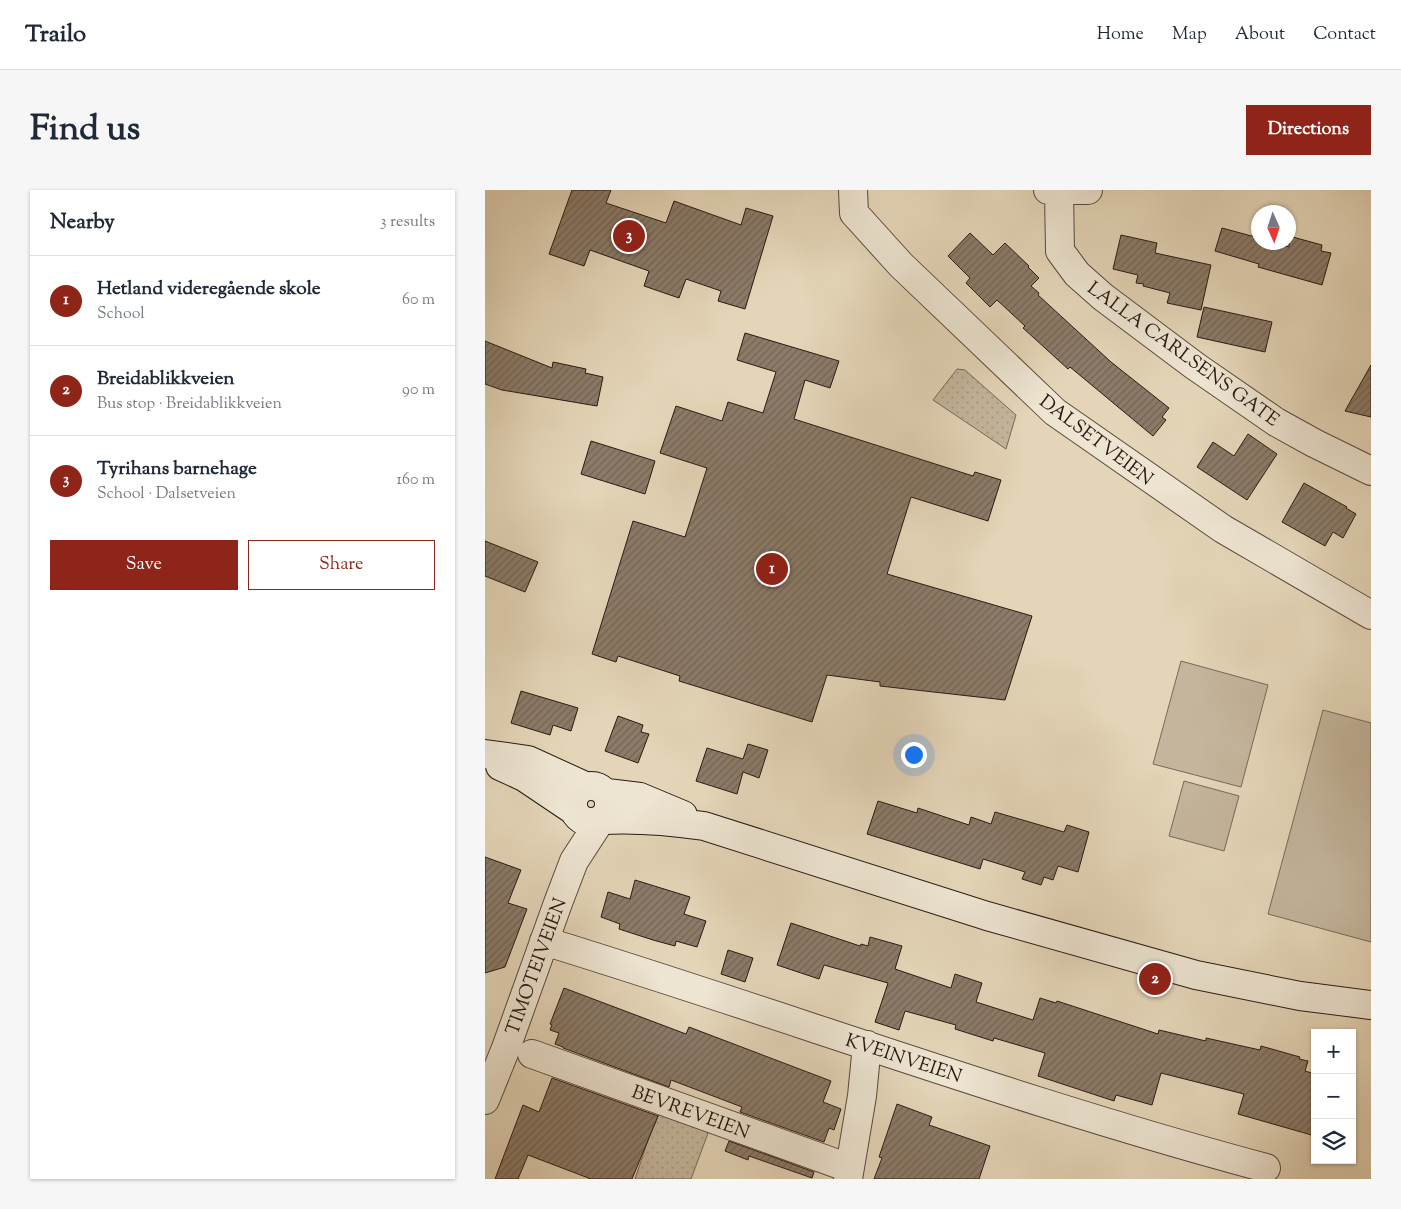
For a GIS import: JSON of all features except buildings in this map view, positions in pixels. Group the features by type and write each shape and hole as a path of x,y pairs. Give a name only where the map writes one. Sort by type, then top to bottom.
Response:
{"street":[{"name":"DALSETVEIEN","path":"853,190 854,213 889,252 1055,412 1223,529 1371,614"},
{"path":"1048,190 1089,190"},
{"name":"LALLA CARLSENS GATE","path":"1059,191 1060,251 1077,274 1103,297 1195,366 1276,422 1371,471"},
{"path":"485,754 528,760 585,800"},
{"path":"485,759 524,777 585,800 640,796 672,809 704,826 987,916 1196,974 1300,996 1371,1005"},
{"name":"TIMOTEIVEIEN","path":"485,1100 575,861 601,820 609,812 610,802 585,800 575,861"},
{"path":"601,820 629,818 704,826"},
{"name":"KVEINVEIEN","path":"544,941 1183,1145 1266,1168"},
{"name":"BEVREVEIEN","path":"532,1054 848,1173 862,1096 867,1045"}],"shaded area":[{"path":"957,369 965,370 1016,415 1006,449 933,400"},
{"path":"1181,661 1268,685 1241,787 1153,764"},
{"path":"1323,710 1371,723 1371,942 1268,914"},
{"path":"1184,781 1239,796 1224,851 1169,836"},
{"path":"659,1114 711,1125 691,1179 635,1179"}],"place":[{"name":"Tyrihans barnehage","path":"629,236"},
{"name":"Hetland videregående skole","path":"772,569"},
{"name":"Breidablikkveien","path":"1155,979"}]}
